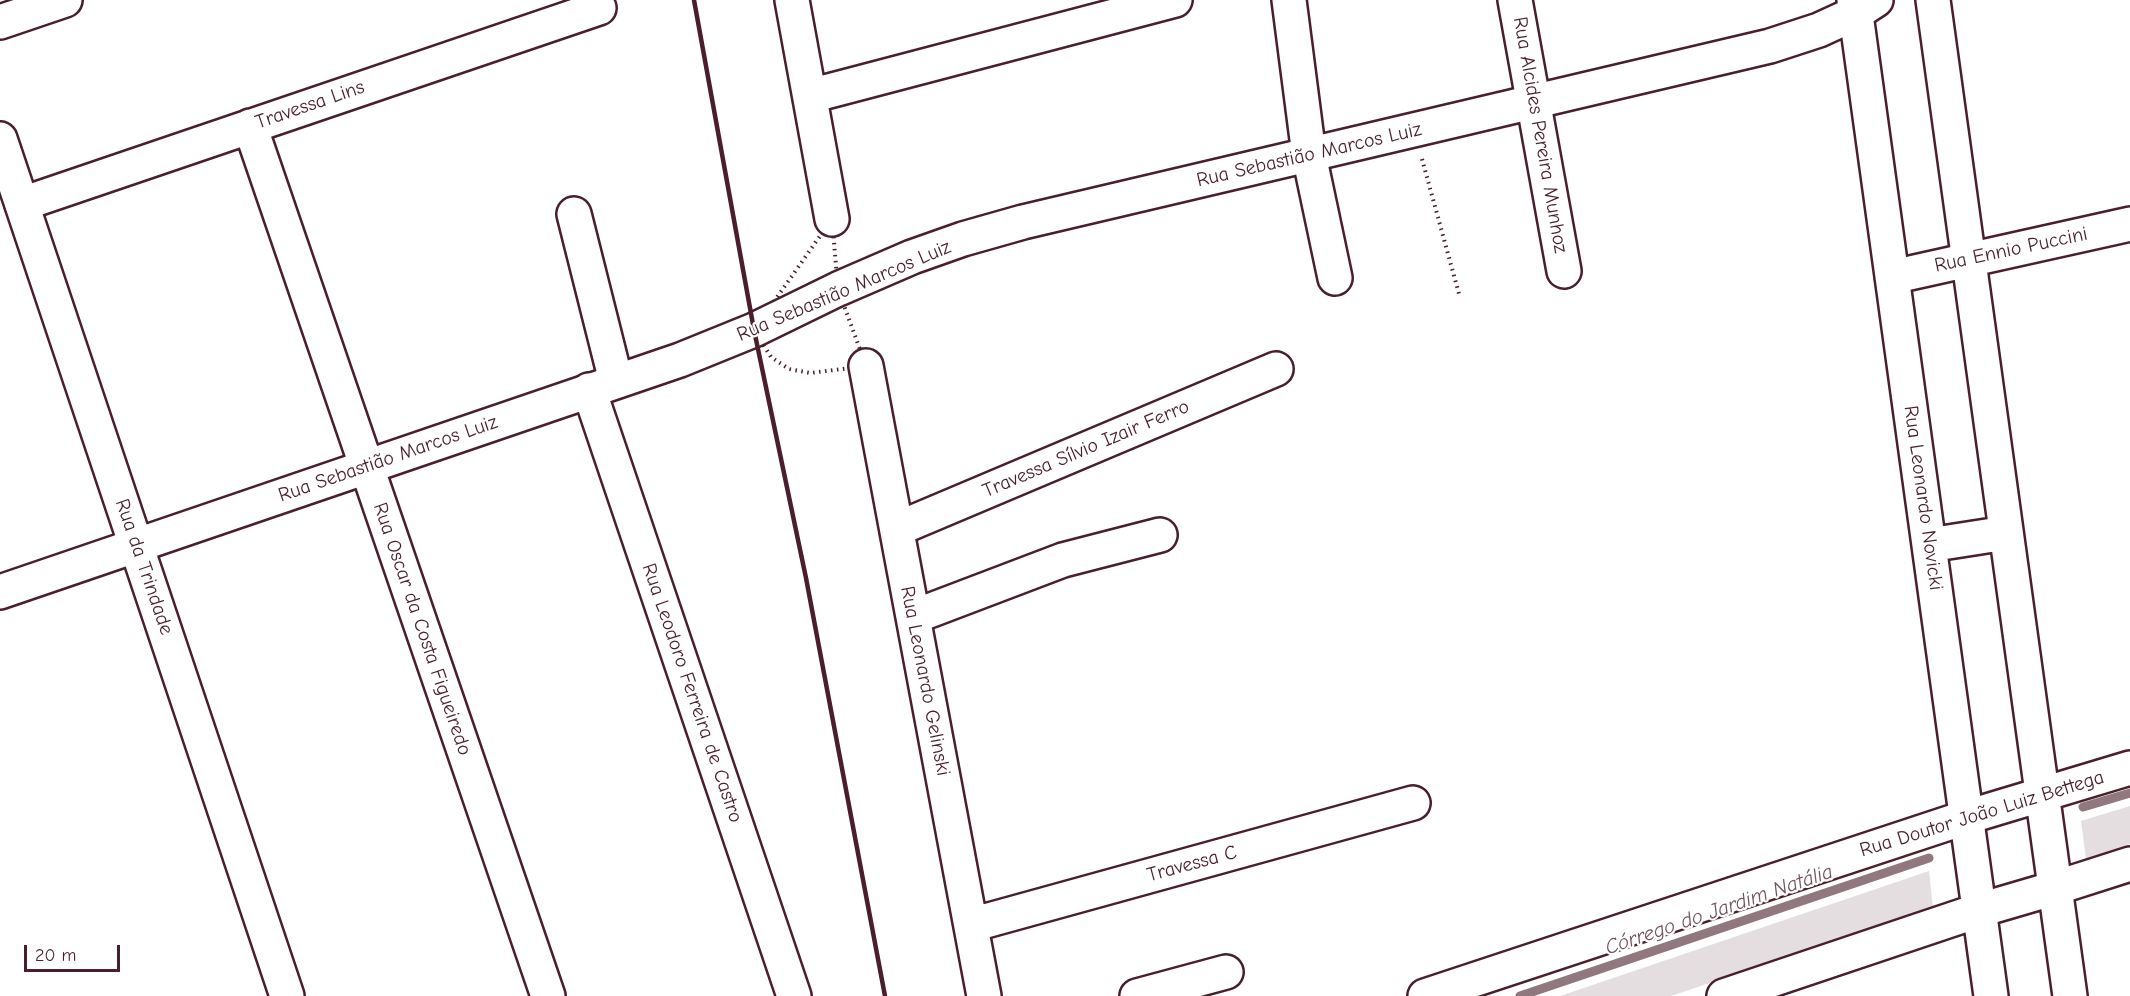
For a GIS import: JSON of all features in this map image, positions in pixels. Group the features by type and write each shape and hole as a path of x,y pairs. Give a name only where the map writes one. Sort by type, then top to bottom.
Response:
{"street":[{"path":"0,22 64,0"},
{"path":"792,0 832,219"},
{"path":"810,96 1175,0"},
{"path":"1289,0 1309,155 1335,278"},
{"name":"Rua Alcides Pereira Munhoz","path":"1515,0 1564,271"},
{"path":"1933,0 2070,996"},
{"name":"Rua Sebastião Marcos Luiz","path":"0,591 680,360 754,330 912,257 963,239 1023,222 1770,46 1819,30 1862,4"},
{"name":"Rua Leonardo Novicki","path":"1862,4 1892,277 1991,996"},
{"name":"Travessa Lins","path":"22,204 599,8"},
{"name":"Rua Oscar da Costa Figueiredo","path":"250,126 548,996"},
{"name":"Rua da Trindade","path":"0,139 287,996"},
{"name":"Rua Leodoro Ferreira de Castro","path":"574,214 602,386 794,996"},
{"name":"Rua Ennio Puccini","path":"1892,277 2130,224"},
{"name":"Rua Leonardo Gelinski","path":"866,366 984,996"},
{"name":"Travessa Sílvio Izair Ferro","path":"897,529 1275,369"},
{"path":"1929,544 2006,533"},
{"path":"913,617 1063,561 1160,536"},
{"name":"Rua Doutor João Luiz Bettega","path":"1425,996 1967,817 2130,768"},
{"name":"Travessa C","path":"971,925 1413,803"},
{"path":"1724,996 1980,910 2130,864"},
{"path":"1137,996 1226,972"}],"path":[{"path":"1414,130 1459,294"},
{"path":"754,330 771,357 789,369 810,373 866,366"}],"shaded area":[{"path":"2130,806 2130,844 2086,859 2081,821"},
{"path":"1929,871 1933,908 1671,996 1560,996"}],"waterway":[{"name":"Córrego do Jardim Natália","path":"2083,807 2130,793"},
{"name":"Córrego do Jardim Natália","path":"1520,996 1929,858"}],"railway":[{"path":"694,0 754,330 806,578 885,996"}]}
